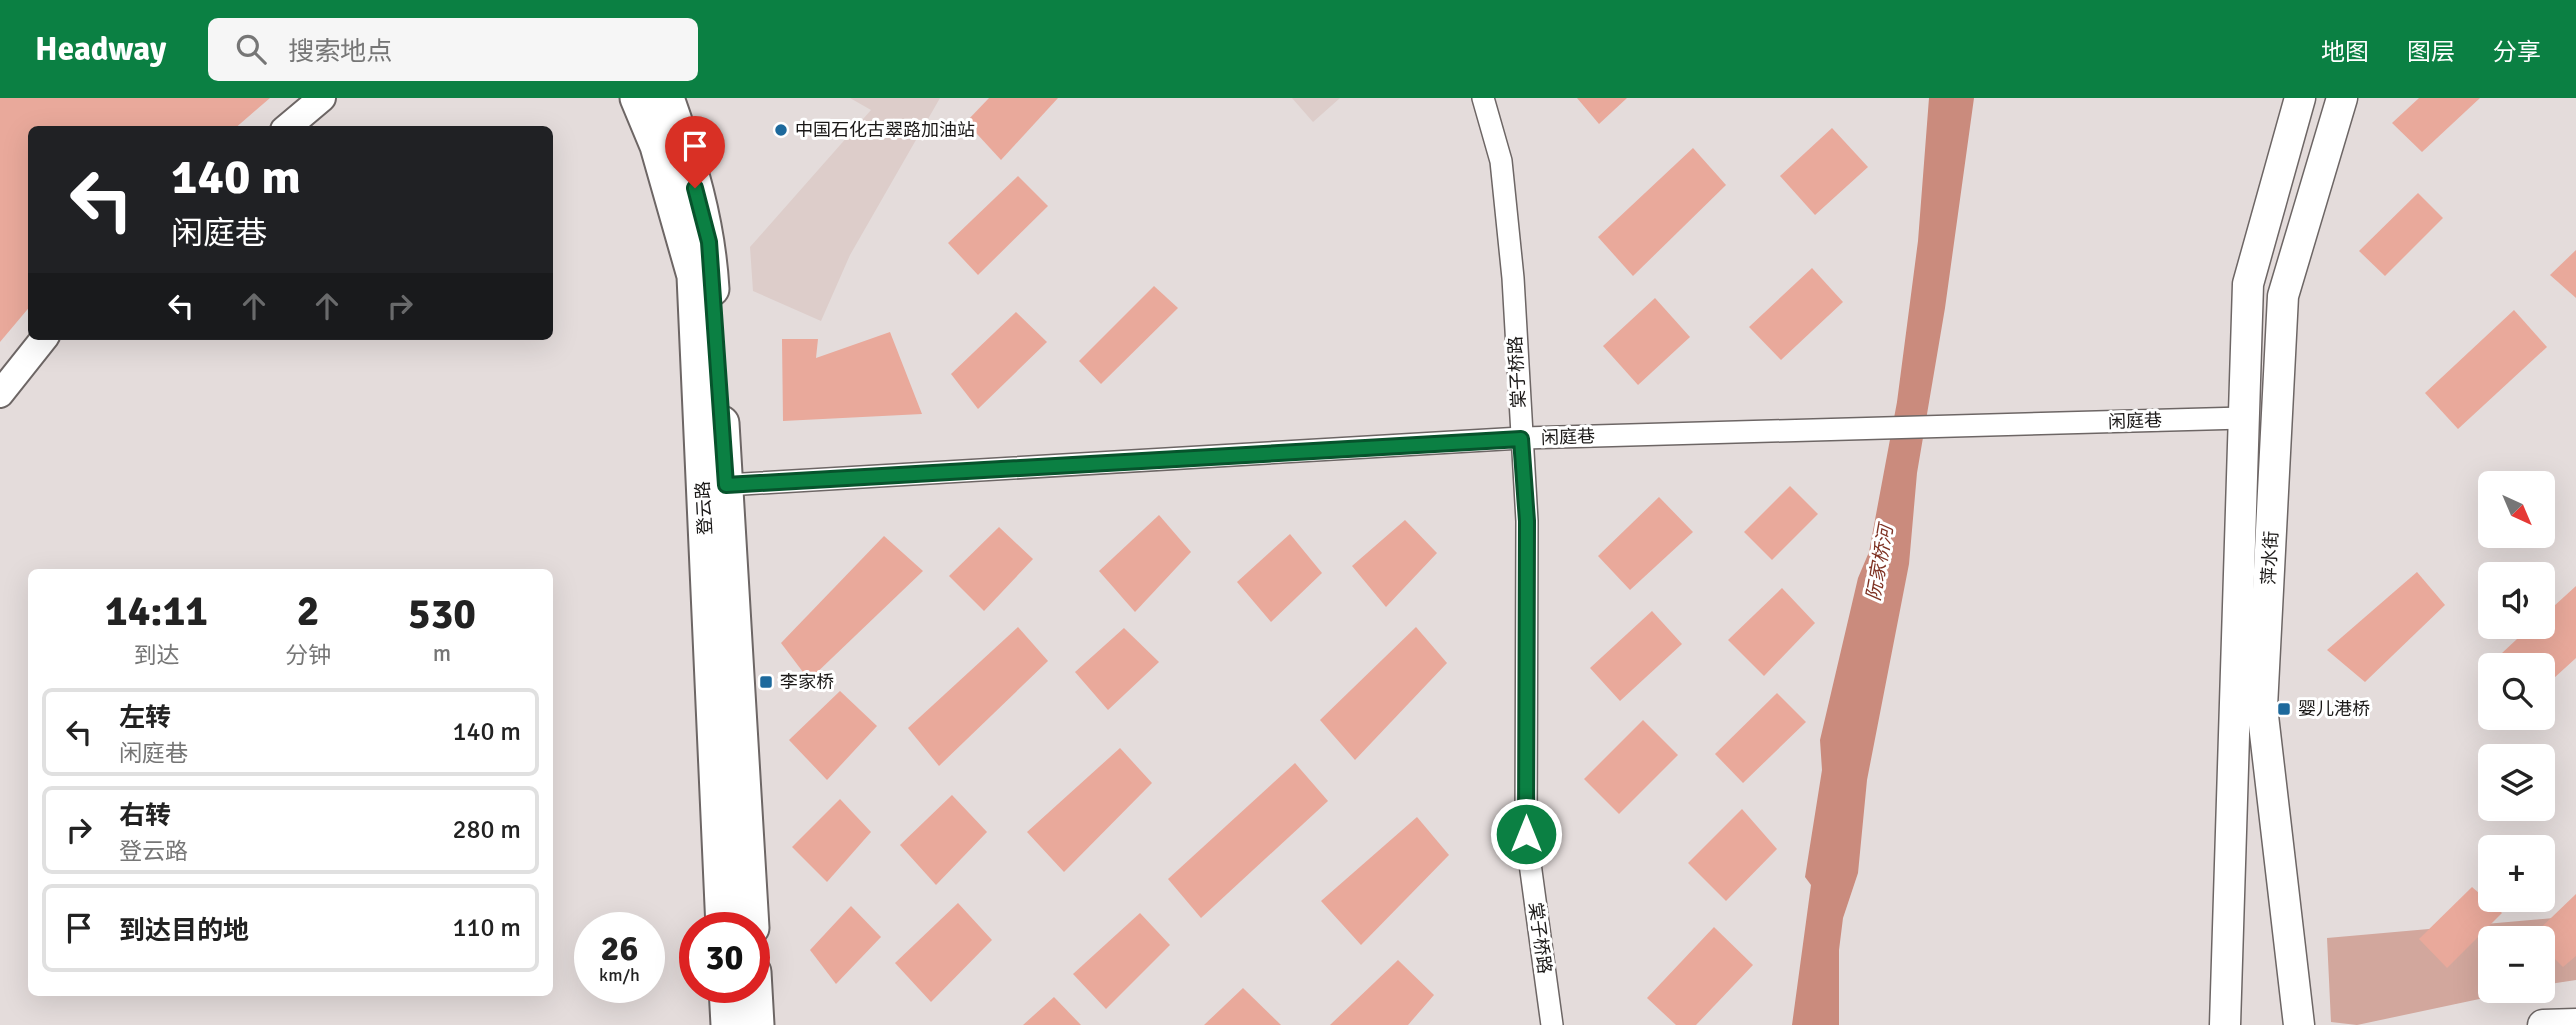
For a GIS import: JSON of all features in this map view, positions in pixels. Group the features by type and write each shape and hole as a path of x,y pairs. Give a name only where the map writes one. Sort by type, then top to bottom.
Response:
{"main road":[{"name":"登云路","path":"637,98 657,146 694,276 722,912"},
{"name":"登云路","path":"667,98 688,161 709,242 751,912"},
{"name":"萍水街","path":"2225,1025 2248,284 2300,98"},
{"name":"萍水街","path":"2299,1025 2262,707 2283,296 2342,98"},
{"path":"727,1003 728,1025"},
{"path":"756,1003 757,1025"},
{"path":"2543,1025 2576,1024"}],"street":[{"path":"289,126 322,98"},
{"name":"棠子桥路","path":"1483,98 1501,161 1513,278 1527,521 1526,834 1552,1025"},
{"path":"0,394 43,340"},
{"name":"闲庭巷","path":"726,485 1521,439 2243,418"}],"shaded area":[{"path":"850,98 940,98 850,255 821,321 753,291 750,247 871,110"},
{"path":"1292,98 1340,98 1313,122"},
{"path":"2576,916 2576,980 2555,983 2555,926 2478,926 2478,999 2357,1025 2331,1022 2327,938"}],"water":[{"name":"阮家桥河","path":"1929,98 1974,98 1945,308 1917,473 1909,564 1867,780 1858,873 1843,918 1839,950 1839,1025 1792,1025 1811,885 1805,877 1822,770 1820,740 1858,578 1869,552 1897,402 1918,241"}],"building":[{"path":"0,98 270,98 238,126 28,126 28,309 0,342"},
{"path":"989,98 1058,98 1001,160 966,122"},
{"path":"1577,98 1627,98 1599,124"},
{"path":"2419,98 2480,98 2422,152 2392,123"},
{"path":"1832,128 1868,167 1815,215 1780,176"},
{"path":"1693,148 1726,185 1633,276 1598,237"},
{"path":"1018,176 1048,206 978,275 948,243"},
{"path":"2418,193 2443,218 2385,276 2359,251"},
{"path":"2576,250 2576,298 2550,275"},
{"path":"1812,268 1843,302 1781,360 1749,327"},
{"path":"1154,286 1178,308 1101,384 1079,361"},
{"path":"1655,298 1690,337 1638,385 1603,346"},
{"path":"2514,310 2547,347 2458,429 2425,393"},
{"path":"1016,312 1047,342 978,409 951,374"},
{"path":"890,332 922,414 783,421 782,339 818,339 816,358"},
{"path":"1790,486 1818,514 1772,560 1744,532"},
{"path":"1659,497 1693,532 1630,590 1598,556"},
{"path":"1159,515 1191,552 1135,612 1099,571"},
{"path":"1405,520 1437,553 1386,607 1352,566"},
{"path":"999,527 1033,559 984,611 949,576"},
{"path":"1290,534 1322,573 1271,622 1237,582"},
{"path":"884,536 923,571 809,680 781,643"},
{"path":"2417,572 2445,605 2365,682 2327,650"},
{"path":"2576,586 2576,658 2555,677 2555,653 2502,653 2517,639 2555,639 2555,605"},
{"path":"1782,588 1815,623 1764,676 1728,640"},
{"path":"1652,611 1682,644 1620,701 1590,668"},
{"path":"1018,627 1048,661 939,766 908,728"},
{"path":"1416,627 1447,663 1355,760 1320,720"},
{"path":"1124,628 1159,662 1108,710 1075,672"},
{"path":"840,691 877,726 827,780 789,740"},
{"path":"1777,693 1806,722 1743,783 1715,754"},
{"path":"1643,720 1678,755 1619,814 1584,779"},
{"path":"1120,748 1152,783 1064,872 1027,832"},
{"path":"1295,763 1328,801 1201,918 1168,879"},
{"path":"952,795 987,832 936,885 900,845"},
{"path":"840,799 871,832 827,882 792,847"},
{"path":"1742,809 1777,849 1726,901 1688,863"},
{"path":"1417,817 1449,855 1361,945 1321,901"},
{"path":"2472,887 2478,892 2478,912 2502,913 2489,926 2478,926 2478,937 2447,968 2419,939"},
{"path":"2576,894 2576,956 2563,967 2555,959 2555,926 2543,926"},
{"path":"958,903 992,940 931,1002 895,963"},
{"path":"851,906 881,937 836,984 810,950"},
{"path":"1140,913 1170,945 1106,1009 1073,974"},
{"path":"1714,927 1753,965 1696,1025 1676,1025 1647,998"},
{"path":"1398,960 1434,995 1408,1025 1330,1025"},
{"path":"1243,988 1281,1025 1204,1025"},
{"path":"1054,997 1081,1025 1023,1025"}],"place":[{"name":"中国石化古翠路加油站","path":"781,130"},
{"name":"李家桥","path":"766,682"},
{"name":"婴儿港桥","path":"2284,709"}],"route":[{"path":"695,188 709,242 726,485 1521,439 1527,521 1526,834"}]}
